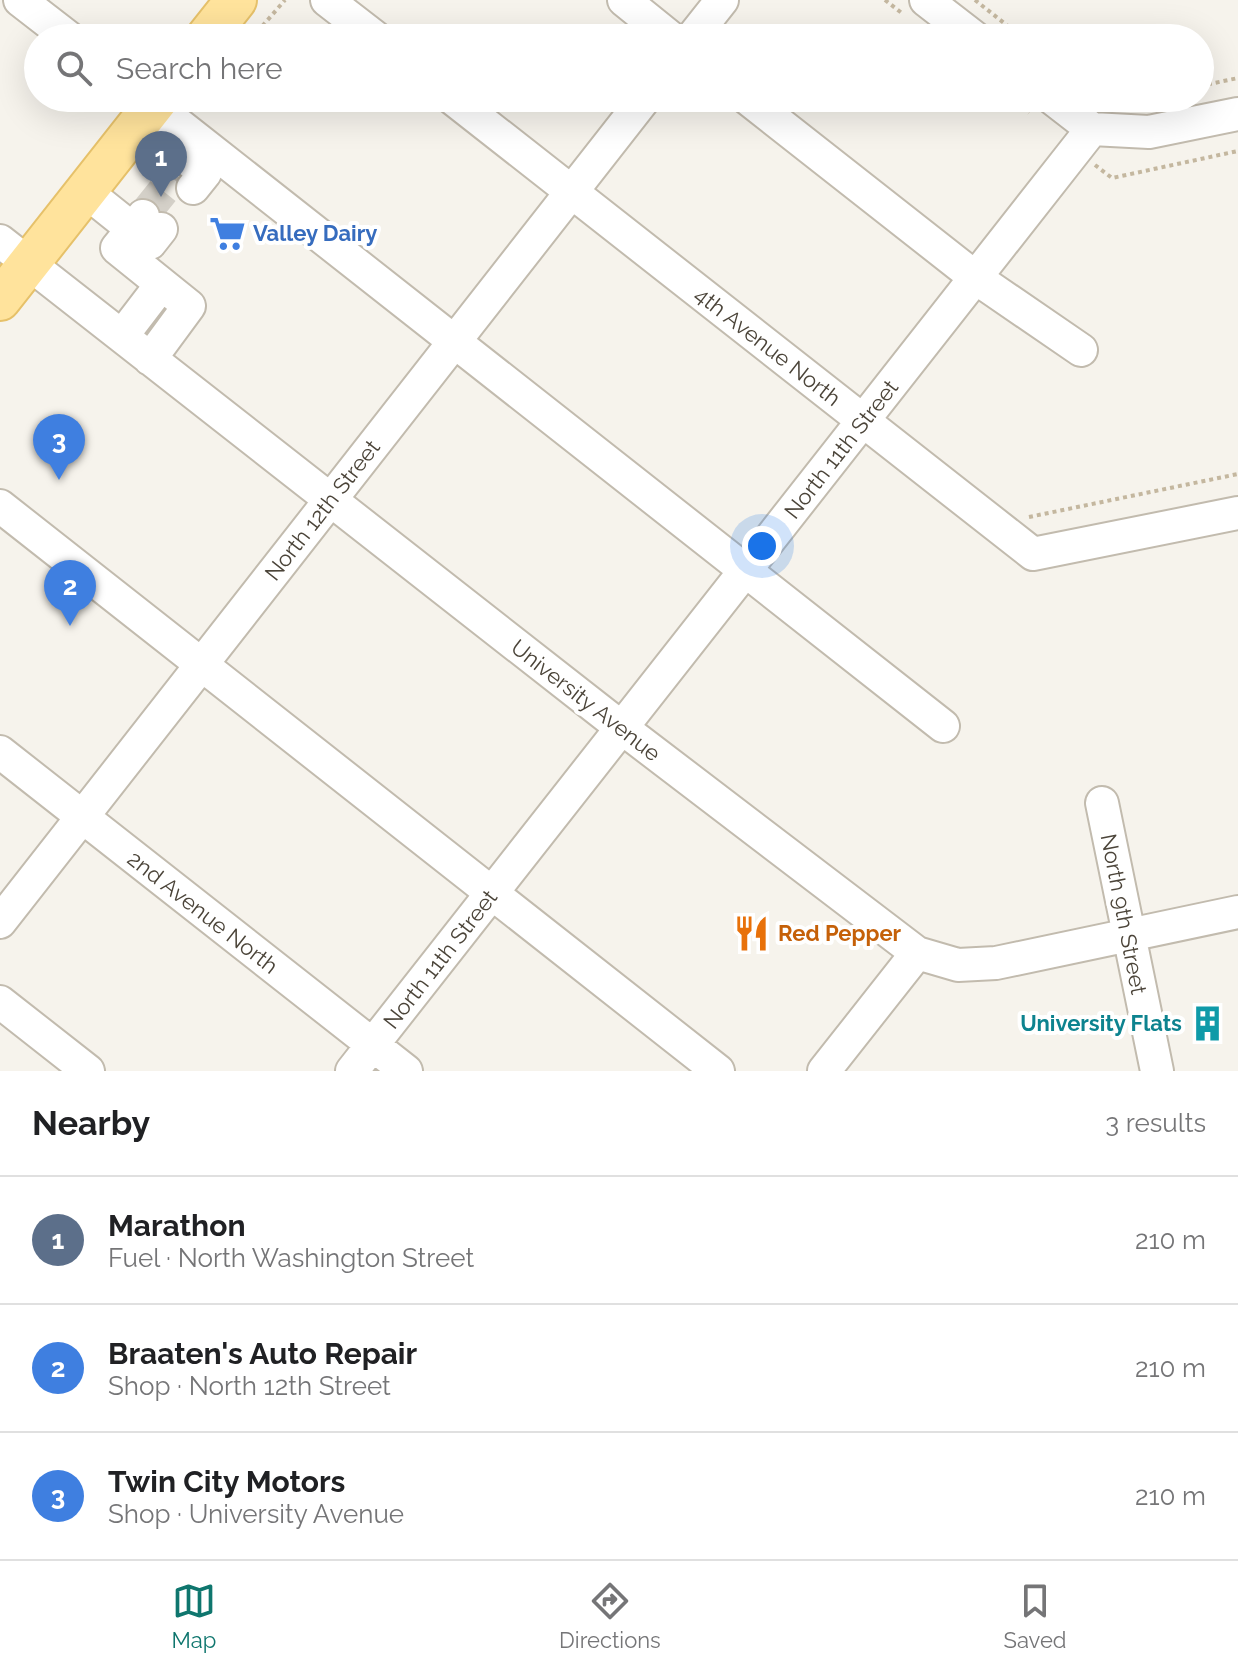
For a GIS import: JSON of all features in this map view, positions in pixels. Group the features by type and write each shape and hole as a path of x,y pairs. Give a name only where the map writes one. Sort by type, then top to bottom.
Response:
{"main road":[{"path":"217,24 236,0"},
{"path":"0,300 14,252 85,191 144,112"}],"street":[{"path":"20,0 51,24"},
{"path":"327,0 358,24"},
{"path":"624,0 654,24"},
{"path":"703,24 722,0"},
{"path":"926,0 957,24"},
{"path":"153,112 182,162 454,341 943,726"},
{"name":"4th Avenue North","path":"470,112 1033,554 1238,513"},
{"name":"North 12th Street","path":"0,922 634,112"},
{"path":"765,112 976,278 1081,350"},
{"path":"1070,112 1092,129 1149,132 1238,114"},
{"name":"North 11th Street","path":"352,1071 1092,129"},
{"path":"85,191 136,219 117,248 189,306 150,359"},
{"name":"University Avenue","path":"14,252 622,728 917,953 958,965 996,963 1238,912"},
{"path":"122,336 161,285"},
{"path":"0,506 718,1071"},
{"name":"2nd Avenue North","path":"0,752 406,1071"},
{"name":"North 9th Street","path":"1102,803 1157,1071"},
{"path":"824,1071 917,953"},
{"path":"0,1002 88,1071"}],"path":[{"path":"264,24 285,0"},
{"path":"975,0 1005,24"},
{"path":"1214,83 1238,78"},
{"path":"1027,518 1238,474"}],"tunnel":[{"path":"143,216 176,175"}],"place":[{"name":"Marathon","path":"161,197"},
{"name":"Valley Dairy","path":"227,233"},
{"name":"Twin City Motors","path":"59,480"},
{"name":"Braaten's Auto Repair","path":"70,626"},
{"name":"Red Pepper","path":"752,933"},
{"name":"University Flats","path":"1208,1023"}]}
